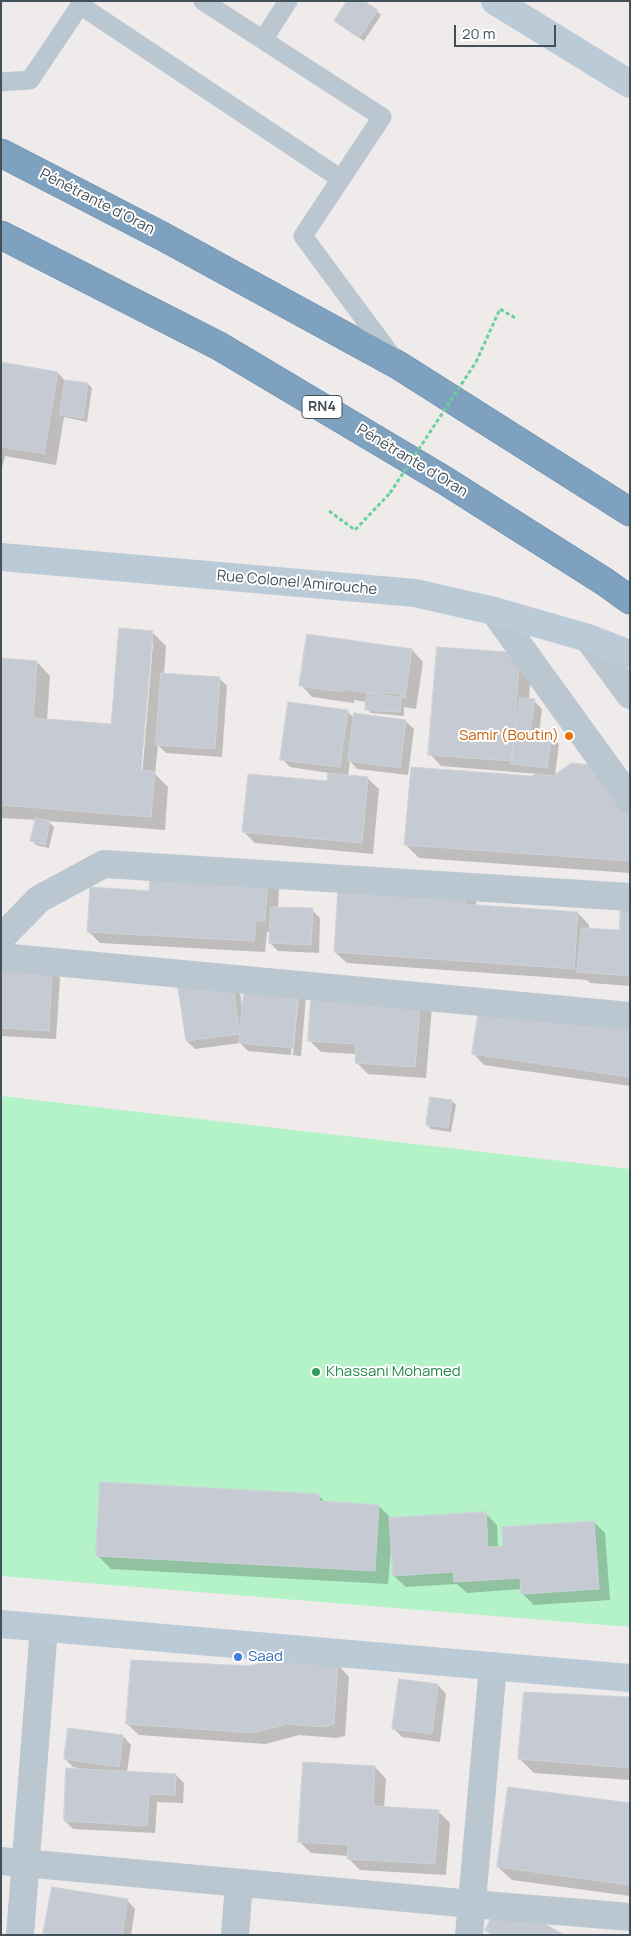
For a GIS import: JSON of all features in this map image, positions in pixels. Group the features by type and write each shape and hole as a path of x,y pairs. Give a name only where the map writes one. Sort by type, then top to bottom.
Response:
{"highway":[{"name":"Pénétrante d'Oran","path":"1,153 162,236 398,364 630,512"},
{"name":"Pénétrante d'Oran","path":"1,236 219,346 444,480 605,582 630,600"}],"street":[{"path":"495,1 630,84"},
{"name":"Rue Colonel Amirouche","path":"1,556 415,594 494,611 588,638 630,654"},
{"path":"494,611 630,799"},
{"path":"588,638 630,694"},
{"path":"1,938 39,899 104,864 630,897"},
{"path":"1,957 630,1016"},
{"path":"1,1624 630,1678"},
{"path":"20,1935 14,1862 44,1628"},
{"path":"469,1935 492,1666"},
{"path":"14,1862 472,1904 630,1916"},
{"path":"235,1935 239,1882"}],"lane":[{"path":"203,1 382,117 303,236 398,364"},
{"path":"263,40 288,1"},
{"path":"1,82 30,80 81,3 341,179"}],"path":[{"path":"329,511 355,530 390,493 476,362 500,310 517,319"}],"green space":[{"name":"Khassani Mohamed","path":"1,1096 630,1169 630,1627 1,1576"}],"building":[{"path":"347,1 364,1 378,10 359,38 334,21"},
{"path":"1,362 58,372 44,454 1,447"},
{"path":"65,380 88,383 83,418 60,415"},
{"path":"119,628 153,631 141,770 155,772 151,817 1,805 1,658 37,661 33,718 111,724"},
{"path":"307,634 412,649 405,698 343,689 342,692 299,686"},
{"path":"437,647 520,653 512,761 428,755"},
{"path":"161,673 220,677 215,749 156,745"},
{"path":"367,692 401,694 400,712 365,710"},
{"path":"520,698 535,699 530,732 552,735 547,768 511,764"},
{"path":"288,702 348,710 340,767 280,760"},
{"path":"354,713 406,720 400,768 348,761"},
{"path":"572,763 614,767 630,790 630,861 404,845 411,767 553,776"},
{"path":"328,773 368,777 362,843 242,832 248,774 327,781"},
{"path":"36,818 50,821 45,845 30,841"},
{"path":"150,869 268,876 265,921 256,921 254,941 87,932 90,887 149,891"},
{"path":"465,884 464,904 578,912 574,969 334,952 338,889"},
{"path":"621,901 630,901 630,976 577,972 581,928 619,930"},
{"path":"271,907 313,908 311,945 269,943"},
{"path":"1,966 52,969 49,1031 1,1028"},
{"path":"231,974 240,1034 186,1041 177,982"},
{"path":"245,982 299,986 293,1048 239,1043"},
{"path":"312,986 421,994 415,1067 355,1063 356,1044 308,1041"},
{"path":"481,996 630,1017 630,1077 472,1054"},
{"path":"430,1097 452,1100 448,1128 426,1125"},
{"path":"100,1482 319,1494 319,1501 379,1505 375,1571 96,1556"},
{"path":"486,1512 488,1547 503,1546 502,1527 594,1521 599,1589 521,1594 520,1578 454,1582 453,1572 393,1576 389,1518"},
{"path":"131,1660 249,1666 275,1660 338,1664 334,1724 324,1727 287,1724 254,1733 126,1724"},
{"path":"399,1679 438,1684 432,1734 392,1729"},
{"path":"524,1692 630,1697 630,1768 518,1759"},
{"path":"68,1728 123,1735 119,1767 64,1759"},
{"path":"303,1762 375,1766 373,1806 439,1810 435,1864 347,1859 348,1845 298,1842"},
{"path":"66,1768 176,1774 175,1795 149,1794 147,1826 64,1821"},
{"path":"508,1787 630,1803 630,1885 497,1867"},
{"path":"52,1887 128,1899 122,1935 54,1935 43,1933"},
{"path":"502,1899 564,1935 492,1935 485,1930"}],"place":[{"name":"Samir (Boutin)","path":"569,736"},
{"name":"Khassani Mohamed","path":"316,1372"},
{"name":"Saad","path":"238,1657"}]}
